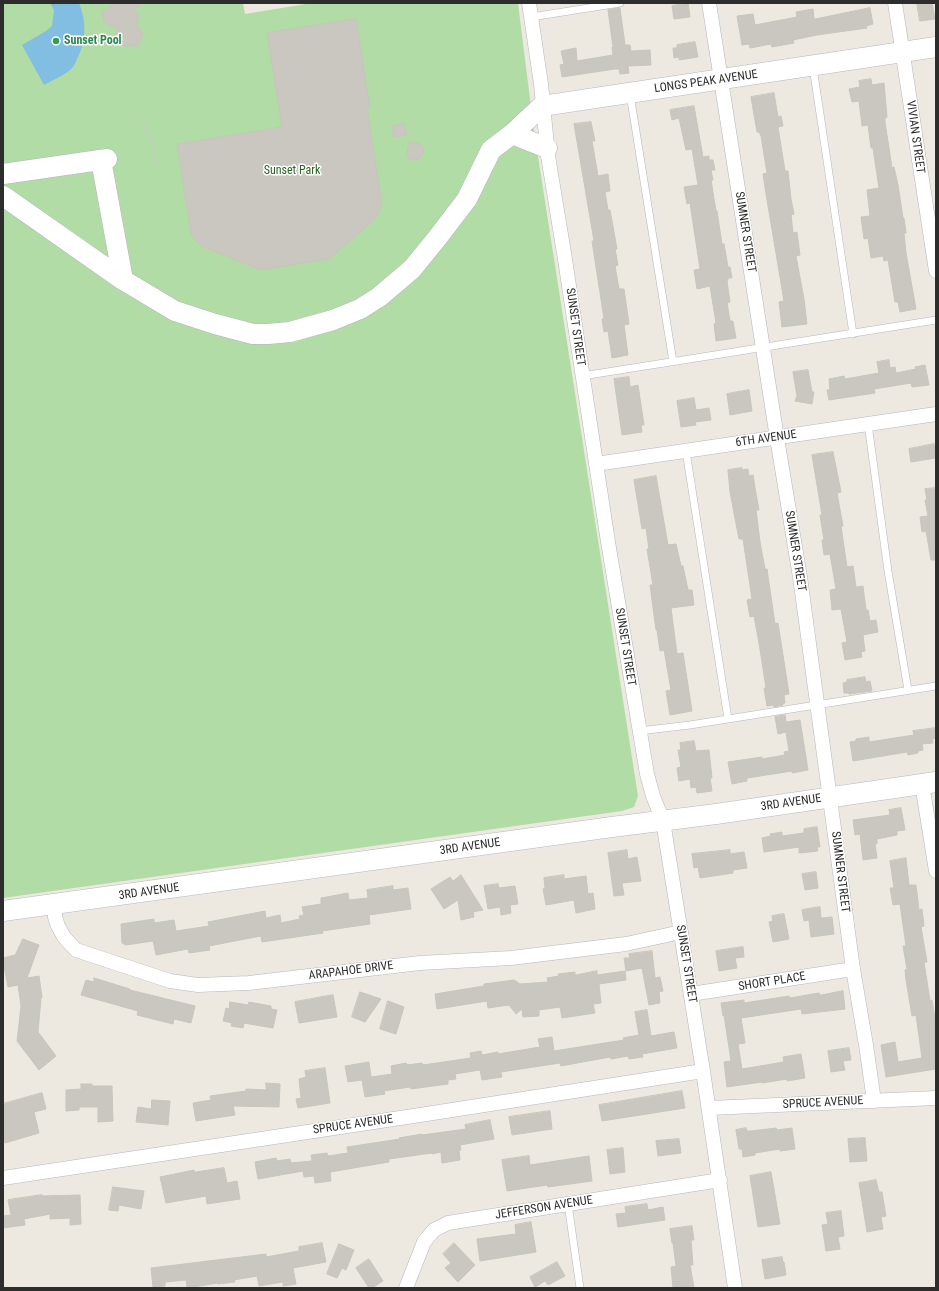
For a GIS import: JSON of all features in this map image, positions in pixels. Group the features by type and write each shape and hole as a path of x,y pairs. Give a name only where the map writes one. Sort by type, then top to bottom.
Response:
{"street":[{"name":"SUMNER STREET","path":"709,3 776,438 800,577 853,970 874,1101"},
{"name":"VIVIAN STREET","path":"895,3 936,271"},
{"name":"SUNSET STREET","path":"530,10 542,106 536,134 564,253 638,731 647,774 662,821 709,1108 735,1288"},
{"name":"LONGS PEAK AVENUE","path":"542,106 936,47"},
{"path":"123,280 104,160 8,173 11,201 123,280 152,299 183,314 253,334 290,332 311,327 352,313 373,301 412,269 467,199 491,150 512,134 542,106"},
{"path":"512,134 536,134"},
{"name":"6TH AVENUE","path":"596,464 936,414"},
{"path":"929,783 936,871"},
{"name":"3RD AVENUE","path":"3,911 929,783"},
{"name":"ARAPAHOE DRIVE","path":"55,904 55,917 58,926 64,937 76,950 170,981 198,985 249,983 420,963 510,958 626,944 681,932"},
{"name":"SHORT PLACE","path":"691,994 853,970"},
{"name":"SPRUCE AVENUE","path":"3,1178 703,1071"},
{"name":"SPRUCE AVENUE","path":"709,1108 936,1098"},
{"name":"JEFFERSON AVENUE","path":"406,1288 424,1242 434,1230 448,1223 720,1180"}],"lane":[{"path":"530,10 620,3"},
{"path":"813,66 853,334"},
{"path":"630,93 673,362"},
{"path":"582,376 936,320"},
{"path":"868,424 888,571 908,690"},
{"path":"686,451 728,718"},
{"path":"638,731 936,686"},
{"path":"568,1204 580,1288"}],"path":[{"path":"143,122 151,140 156,166"}],"green space":[{"name":"Sunset Park","path":"3,3 243,3 245,14 312,3 518,3 534,131 638,796 634,807 622,811 3,898"}],"water":[{"name":"Sunset Pool","path":"50,3 79,3 82,10 84,32 82,47 73,67 44,85 22,45 52,26 54,10"}],"building":[{"path":"116,3 142,3 134,11 139,15 137,25 143,34 137,46 122,46 115,34 118,29 104,22 102,12"},
{"path":"688,3 690,17 674,19 672,6"},
{"path":"917,3 932,3 935,19 920,21"},
{"path":"620,8 625,45 630,45 631,51 650,50 651,65 628,66 629,73 620,74 619,69 615,69 562,77 560,65 564,64 561,51 576,48 577,61 613,55 608,10"},
{"path":"870,8 873,24 866,26 867,28 817,35 793,40 794,43 772,47 771,44 750,48 749,44 742,45 737,16 753,14 755,25 797,17 796,12 813,9 814,19"},
{"path":"356,19 370,108 367,109 382,204 376,218 329,259 261,270 201,246 191,234 177,144 282,127 267,33"},
{"path":"695,42 698,57 679,60 679,57 674,58 673,48 677,48 677,45"},
{"path":"871,79 872,85 884,83 887,117 885,118 885,122 892,168 894,167 904,218 906,253 916,309 900,312 898,302 895,302 888,260 884,261 883,256 871,258 868,238 864,239 861,217 870,216 867,190 879,188 868,125 862,126 859,101 852,102 849,89 860,87 859,81"},
{"path":"774,93 778,117 781,116 783,126 778,127 785,171 788,171 794,214 791,215 793,233 797,232 800,255 796,256 807,324 782,327 779,302 784,301 763,174 767,173 761,136 759,132 757,132 751,97"},
{"path":"694,106 703,157 709,156 709,160 713,160 715,170 711,170 713,180 711,180 722,244 724,244 728,267 730,267 732,278 728,278 727,281 730,302 727,303 730,321 733,321 736,338 716,341 714,324 716,323 710,286 697,289 694,270 700,269 690,203 687,204 684,187 698,185 692,149 686,150 679,118 672,120 670,110"},
{"path":"591,122 595,141 592,141 598,176 608,174 610,191 605,192 617,249 615,249 618,265 615,266 619,289 624,289 629,324 624,325 628,355 612,358 608,331 604,332 602,319 604,319 592,241 594,241 574,124"},
{"path":"405,124 407,135 394,137 392,126"},
{"path":"410,142 418,143 423,147 424,152 419,159 409,160 407,152"},
{"path":"889,360 890,368 895,367 896,373 916,369 915,367 925,365 929,385 912,387 911,383 874,389 875,393 829,400 827,390 830,390 829,379 844,376 845,379 879,373 877,362"},
{"path":"808,370 812,392 814,392 812,404 795,401 797,396 793,372"},
{"path":"629,377 630,387 638,385 644,425 641,425 642,432 622,435 614,379"},
{"path":"749,390 752,411 730,415 727,394"},
{"path":"694,398 696,410 709,408 711,420 695,422 696,425 681,427 677,401"},
{"path":"934,444 936,458 911,462 909,449"},
{"path":"833,452 841,492 837,493 843,526 841,526 847,567 853,566 856,587 863,586 866,610 868,610 870,621 876,620 878,632 863,635 865,651 861,652 862,657 845,660 842,643 847,642 841,609 832,610 830,590 836,589 830,554 824,555 822,540 824,540 820,515 822,515 812,455"},
{"path":"742,468 742,470 748,469 749,476 753,475 759,510 756,510 760,542 765,569 767,569 775,624 778,623 789,694 784,695 785,703 783,703 783,705 774,707 773,705 767,706 764,688 766,688 754,616 750,617 747,600 752,599 743,539 739,539 730,492 728,470"},
{"path":"656,476 668,545 676,544 681,566 683,566 688,590 692,590 694,605 671,608 677,654 683,653 692,711 670,715 666,691 671,690 664,650 660,651 656,630 650,585 653,585 647,549 649,549 646,528 642,529 634,480"},
{"path":"936,488 936,560 931,560 926,531 922,532 920,517 928,516 925,500 927,500 925,489"},
{"path":"865,677 866,682 870,681 872,691 849,694 844,693 843,683 847,682 847,680"},
{"path":"785,715 786,722 800,720 808,770 747,778 747,781 732,784 728,762 785,755 784,752 789,751 786,732 778,734 775,717"},
{"path":"936,728 936,738 932,739 933,743 922,744 923,750 918,751 918,753 908,755 907,752 853,761 850,742 856,741 856,739 869,737 869,742 914,735 913,731"},
{"path":"694,741 696,751 709,750 712,791 697,793 696,787 691,788 690,779 679,781 677,768 681,767 678,750 681,750 680,743"},
{"path":"901,808 905,830 897,831 897,835 877,839 877,844 875,844 877,858 863,860 860,834 855,835 853,820 890,815 889,810"},
{"path":"817,827 820,847 817,847 818,851 799,853 799,847 764,852 762,838 771,836 770,834 782,832 782,836 804,833 804,829"},
{"path":"627,850 628,859 637,857 641,881 622,883 624,895 614,896 608,853"},
{"path":"730,850 730,854 744,852 747,868 733,870 733,873 700,878 698,867 694,868 692,854"},
{"path":"906,858 909,885 916,885 919,910 922,909 924,926 921,927 927,962 924,962 930,1001 932,1000 936,1024 936,1069 886,1077 881,1045 895,1042 898,1062 922,1058 916,1015 912,1016 906,980 905,970 907,969 903,946 906,946 900,904 893,905 890,888 894,888 890,861"},
{"path":"816,872 818,888 805,890 802,874"},
{"path":"461,875 483,910 473,912 474,917 461,920 458,900 444,909 431,889 450,877 453,881"},
{"path":"564,875 564,879 586,876 588,894 593,893 595,909 576,913 574,900 546,905 543,889 545,888 544,878"},
{"path":"498,884 499,888 515,886 518,904 510,905 511,913 501,915 500,907 488,909 484,886"},
{"path":"393,886 393,890 408,888 411,909 369,915 370,924 262,942 261,936 209,946 210,950 189,953 188,949 156,955 153,941 126,945 122,943 121,924 154,919 154,923 174,920 176,931 209,926 208,922 265,911 266,918 280,915 281,923 300,919 299,916 304,915 302,907 321,904 321,898 348,893 349,900 368,898 367,890"},
{"path":"820,907 821,918 832,917 834,934 811,937 809,920 804,921 802,910"},
{"path":"784,914 789,939 773,942 769,922 773,921 772,916"},
{"path":"23,939 39,945 27,978 39,976 42,997 38,1032 56,1056 39,1070 17,1041 21,1006 18,985 8,987 3,961 3,958 15,955"},
{"path":"743,947 744,957 735,958 737,968 719,971 716,951"},
{"path":"652,951 655,978 660,977 663,991 659,992 660,1003 649,1005 642,968 626,971 624,958 630,958 629,954"},
{"path":"597,971 597,975 625,971 626,980 599,984 601,1003 593,1004 595,1013 562,1018 560,1007 539,1010 539,1016 523,1017 522,1009 516,1014 509,1005 488,1008 487,1001 437,1009 435,994 484,986 484,984 514,980 520,984 548,982 547,978 559,976 558,974 575,972 575,975"},
{"path":"94,978 130,990 195,1006 191,1023 174,1019 173,1024 137,1015 138,1011 81,995 86,980 94,982"},
{"path":"843,991 845,1009 802,1014 801,1009 741,1018 745,1043 738,1044 742,1069 784,1062 783,1057 801,1054 805,1078 727,1087 724,1062 731,1061 721,1003 744,1000 744,1003 789,996 790,998"},
{"path":"360,992 381,999 365,1022 352,1017"},
{"path":"333,995 337,1017 299,1023 295,1002"},
{"path":"388,1001 404,1007 396,1034 380,1029"},
{"path":"230,1002 248,1005 249,1002 271,1006 271,1009 277,1010 273,1028 244,1023 243,1028 231,1026 232,1023 223,1021 226,1008 229,1009"},
{"path":"647,1010 651,1036 674,1032 677,1048 642,1054 643,1057 629,1059 628,1056 611,1059 610,1057 561,1066 560,1063 501,1072 502,1077 482,1080 480,1070 455,1074 456,1079 448,1080 448,1084 384,1091 385,1094 365,1097 362,1080 348,1082 345,1066 369,1062 371,1077 392,1074 391,1066 406,1063 407,1065 422,1063 423,1065 471,1058 470,1053 481,1051 482,1055 498,1052 498,1054 540,1047 538,1039 552,1037 554,1051 624,1040 623,1038 639,1035 635,1012"},
{"path":"849,1048 851,1060 843,1061 845,1070 831,1072 828,1051"},
{"path":"325,1068 330,1103 298,1108 296,1099 301,1098 299,1079 306,1077 305,1071"},
{"path":"266,1083 280,1084 279,1107 233,1106 235,1115 196,1121 193,1103 211,1100 210,1096 246,1091 246,1089 266,1090"},
{"path":"81,1084 92,1084 92,1086 112,1086 113,1121 98,1122 98,1107 79,1107 79,1110 66,1111 66,1090 81,1089"},
{"path":"682,1091 685,1108 602,1121 599,1105"},
{"path":"42,1093 46,1109 34,1112 39,1133 5,1143 3,1134 3,1104"},
{"path":"152,1100 170,1101 168,1125 136,1122 138,1107 151,1109"},
{"path":"550,1111 552,1129 512,1135 509,1117"},
{"path":"490,1120 494,1139 460,1145 460,1160 442,1163 441,1152 389,1159 389,1162 330,1172 331,1181 315,1183 314,1176 304,1177 303,1171 258,1179 255,1162 276,1158 277,1161 290,1159 291,1163 312,1161 311,1155 327,1153 328,1156 348,1153 347,1147 422,1134 466,1129 465,1125"},
{"path":"746,1128 747,1131 751,1131 792,1128 795,1149 780,1151 780,1149 755,1153 755,1155 743,1157 742,1149 739,1149 736,1130"},
{"path":"865,1138 867,1161 850,1162 848,1139"},
{"path":"679,1139 681,1153 658,1156 656,1141"},
{"path":"623,1148 625,1172 610,1174 607,1150"},
{"path":"529,1156 530,1165 589,1156 592,1181 548,1187 547,1185 507,1191 502,1160"},
{"path":"224,1168 227,1183 237,1181 240,1199 207,1204 206,1196 166,1203 160,1177 194,1170 194,1172"},
{"path":"771,1172 780,1224 758,1227 750,1176"},
{"path":"876,1180 879,1192 882,1192 886,1216 881,1217 883,1229 867,1232 859,1183"},
{"path":"113,1187 144,1191 141,1209 119,1205 118,1211 109,1210"},
{"path":"42,1195 80,1195 81,1224 70,1225 70,1218 50,1219 50,1214 24,1219 25,1225 3,1228 3,1216 11,1215 8,1200"},
{"path":"647,1204 648,1210 663,1207 665,1220 618,1227 616,1214 626,1213 625,1207"},
{"path":"841,1211 844,1236 838,1237 840,1249 826,1251 822,1225 828,1224 826,1213"},
{"path":"531,1222 536,1252 480,1261 477,1239 516,1234 515,1225"},
{"path":"692,1226 694,1240 691,1240 693,1265 690,1265 694,1288 673,1288 671,1267 676,1266 670,1229"},
{"path":"322,1243 326,1262 293,1268 296,1284 283,1286 283,1282 259,1286 257,1276 234,1280 235,1282 187,1288 186,1280 165,1282 165,1286 153,1287 151,1268 266,1254 266,1257 299,1251 299,1247"},
{"path":"454,1243 475,1265 458,1282 445,1268 451,1263 443,1254"},
{"path":"339,1244 354,1250 346,1270 342,1268 337,1278 327,1274"},
{"path":"782,1257 786,1275 765,1279 762,1260"},
{"path":"369,1259 383,1281 372,1288 369,1288 356,1268"},
{"path":"557,1262 565,1276 548,1285 545,1281 535,1287 530,1277"}],"place":[{"name":"Sunset Pool","path":"56,41"}]}
